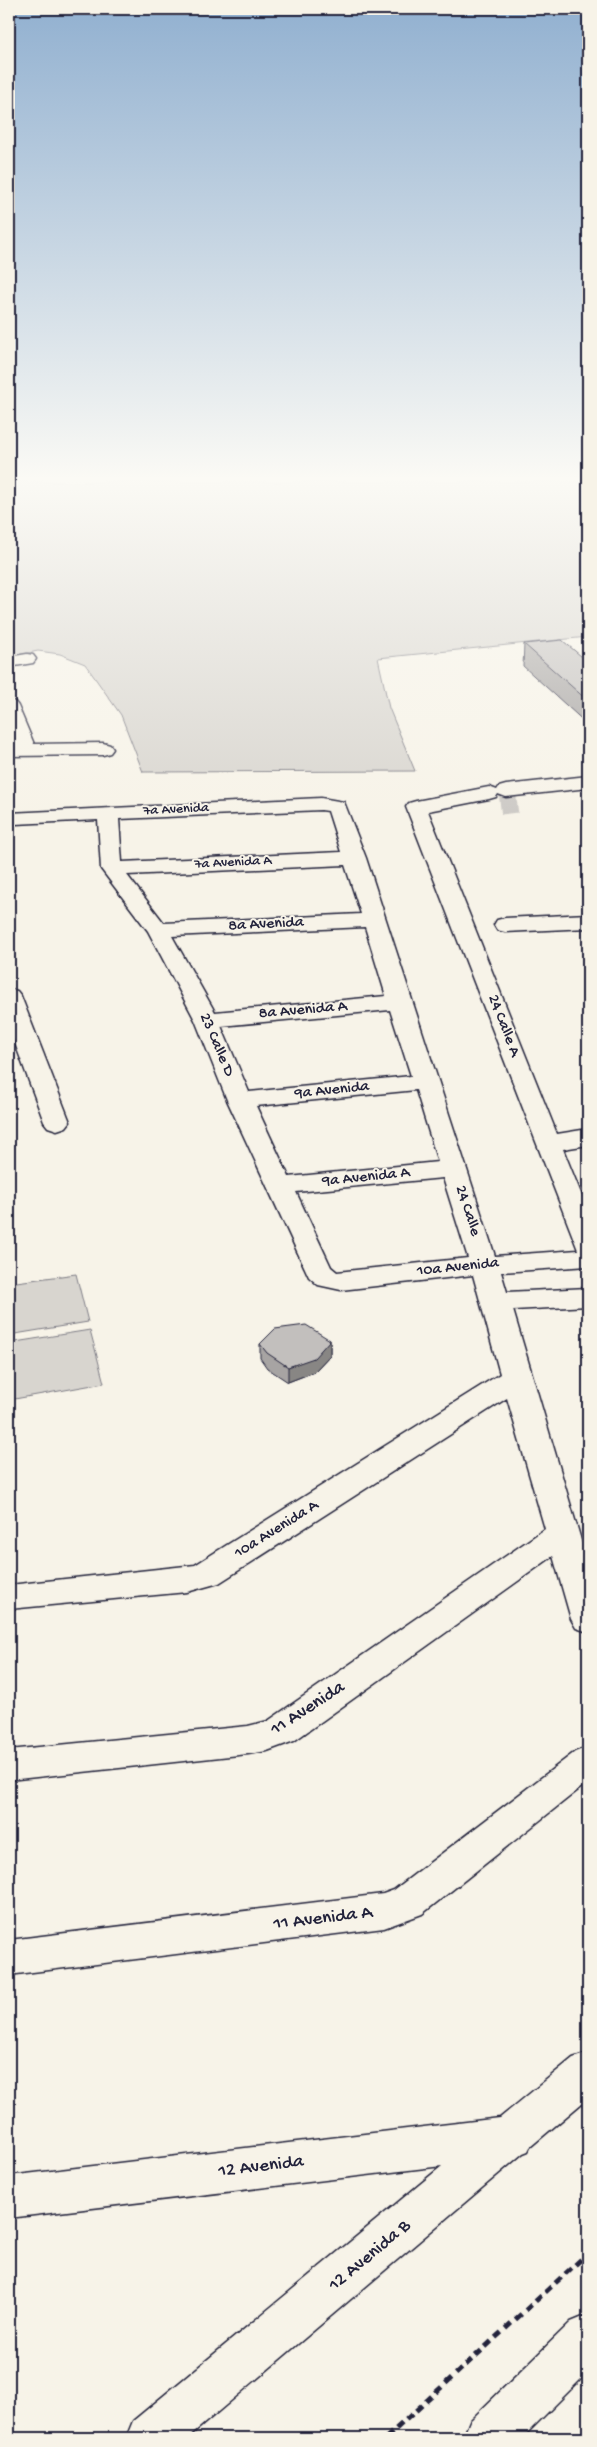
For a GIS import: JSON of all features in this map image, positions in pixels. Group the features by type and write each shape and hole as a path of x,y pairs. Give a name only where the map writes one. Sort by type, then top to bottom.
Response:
{"street":[{"path":"9,662 27,659"},
{"path":"9,706 18,750 103,749"},
{"path":"503,798 588,782"},
{"path":"503,798 588,794"},
{"name":"24 Calle A","path":"503,798 419,813 588,1245"},
{"name":"7a Avenida","path":"15,818 320,804 337,806"},
{"name":"24 Calle","path":"337,806 355,858 398,1002 496,1302 516,1378 588,1619"},
{"path":"108,814 112,869"},
{"name":"7a Avenida A","path":"112,869 355,858"},
{"name":"23 Calle D","path":"112,869 158,930 207,1020 240,1100 319,1271 328,1279"},
{"name":"8a Avenida","path":"158,930 374,920"},
{"path":"505,925 583,921 588,943"},
{"path":"9,996 15,1030 57,1122"},
{"name":"8a Avenida A","path":"207,1020 398,1002"},
{"name":"9a Avenida","path":"240,1100 424,1082"},
{"path":"551,1150 588,1137"},
{"path":"551,1150 588,1153"},
{"name":"9a Avenida A","path":"280,1186 453,1170"},
{"name":"10a Avenida","path":"328,1279 341,1281 484,1265 588,1258"},
{"path":"496,1302 588,1297"},
{"name":"10a Avenida A","path":"9,1597 187,1580 207,1574 516,1378"},
{"name":"11 Avenida","path":"9,1765 267,1737 281,1731 562,1533"},
{"name":"11 Avenida A","path":"9,1958 384,1911 408,1902 588,1762"},
{"name":"12 Avenida B","path":"150,2438 513,2137 588,2072"},
{"name":"12 Avenida","path":"9,2196 513,2137"},
{"path":"493,2436 588,2339"}],"path":[{"path":"386,2438 588,2253"}],"shaded area":[{"path":"9,596 588,596 588,637 378,658 389,708 415,771 143,772 121,715 85,664 60,654 38,651 9,657"},
{"path":"76,1274 88,1322 9,1335 9,1283"},
{"path":"90,1330 104,1383 9,1400 9,1343"}],"building":[{"path":"562,640 588,662 588,701 524,644"},
{"path":"306,1325 330,1340 314,1358 288,1367 267,1353 260,1344 275,1329"}],"tunnel":[{"path":"500,804 517,802"}]}
